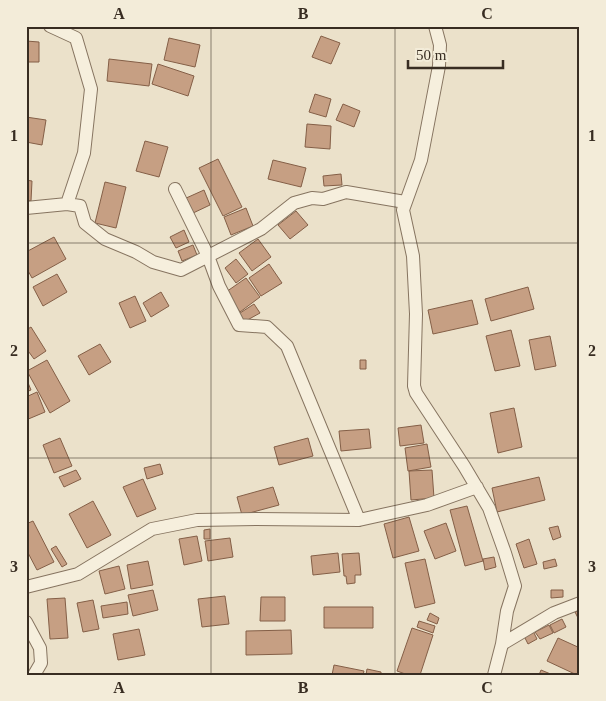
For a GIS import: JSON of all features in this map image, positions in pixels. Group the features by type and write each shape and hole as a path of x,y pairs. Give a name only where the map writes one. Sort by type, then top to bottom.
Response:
{"street":[{"path":"50,26 76,38 91,89 84,154 67,204"},
{"path":"435,26 440,45 439,66 421,160 402,210 413,256 416,314 414,386 416,393 489,508 505,553 514,586 494,675"},
{"path":"175,189 208,256 218,286 239,325 267,327 287,346 359,520"},
{"path":"26,208 67,204 80,206 84,223 105,239 136,252 153,262 181,270 261,229 294,203 312,198 324,199 346,192 405,202"},
{"path":"26,587 78,574 152,529 197,520 359,520 426,505 477,487"},
{"path":"502,644 554,613 580,603"},
{"path":"26,622 40,648 40,663 34,675"}],"building":[{"path":"321,36 340,43 331,64 312,57"},
{"path":"169,38 200,45 195,67 164,60"},
{"path":"26,41 39,42 39,62 26,62"},
{"path":"109,59 152,64 149,86 107,81"},
{"path":"158,64 194,76 188,96 152,84"},
{"path":"315,94 331,99 326,117 309,112"},
{"path":"343,104 360,111 354,127 336,120"},
{"path":"26,117 46,120 42,145 26,142"},
{"path":"307,124 331,126 330,149 305,147"},
{"path":"145,141 168,147 159,177 136,171"},
{"path":"218,159 242,207 223,216 199,168"},
{"path":"273,160 306,168 301,187 268,179"},
{"path":"341,174 342,185 324,186 323,176"},
{"path":"26,180 32,181 31,201 26,200"},
{"path":"105,182 126,187 116,228 95,223"},
{"path":"204,190 210,205 191,214 184,199"},
{"path":"246,208 253,226 231,235 224,217"},
{"path":"296,211 308,225 290,239 278,225"},
{"path":"184,230 189,242 176,248 170,237"},
{"path":"54,237 66,259 32,278 26,267 26,252"},
{"path":"258,239 271,257 252,271 239,253"},
{"path":"193,245 197,255 182,261 178,251"},
{"path":"236,259 248,274 236,283 225,268"},
{"path":"269,264 282,283 261,296 249,278"},
{"path":"57,274 67,292 43,306 33,287"},
{"path":"246,278 260,297 240,312 226,292"},
{"path":"528,287 534,309 491,321 485,299"},
{"path":"161,292 169,306 151,317 143,303"},
{"path":"135,296 146,321 130,328 119,303"},
{"path":"472,300 478,324 433,334 428,310"},
{"path":"254,304 260,313 242,323 237,315"},
{"path":"31,327 46,351 34,359 26,348 26,330"},
{"path":"511,330 520,366 495,371 486,336"},
{"path":"550,336 556,366 535,370 529,340"},
{"path":"100,344 111,362 89,375 78,356"},
{"path":"47,360 70,401 50,413 27,371"},
{"path":"360,360 366,360 366,369 360,369"},
{"path":"26,378 31,390 26,392"},
{"path":"37,392 45,412 26,420 26,397"},
{"path":"514,408 522,447 498,453 490,413"},
{"path":"421,425 424,443 400,446 398,428"},
{"path":"369,429 371,448 341,451 339,431"},
{"path":"60,438 72,466 54,473 43,445"},
{"path":"308,438 313,456 279,465 274,447"},
{"path":"427,444 431,467 408,471 405,448"},
{"path":"160,464 163,474 147,479 144,468"},
{"path":"76,470 81,479 64,487 59,477"},
{"path":"432,470 434,498 411,500 409,471"},
{"path":"539,477 545,500 497,512 492,488"},
{"path":"143,479 156,509 137,517 123,487"},
{"path":"273,487 279,505 242,515 237,497"},
{"path":"93,501 111,535 87,548 69,514"},
{"path":"467,506 483,561 465,566 450,510"},
{"path":"409,517 419,551 393,558 384,524"},
{"path":"33,521 54,562 37,570 26,549 26,524"},
{"path":"446,523 456,551 435,559 424,531"},
{"path":"558,526 561,537 553,540 549,528"},
{"path":"210,529 210,539 204,539 204,530"},
{"path":"197,536 202,561 184,565 179,539"},
{"path":"230,538 233,557 208,561 205,541"},
{"path":"529,539 537,564 524,568 516,544"},
{"path":"56,546 67,564 62,567 51,549"},
{"path":"338,553 340,572 313,575 311,556"},
{"path":"359,553 361,575 355,575 355,583 347,584 346,576 344,576 342,554"},
{"path":"494,557 496,567 485,570 483,559"},
{"path":"425,559 435,603 415,608 405,563"},
{"path":"555,559 557,566 544,569 543,562"},
{"path":"148,561 153,585 131,589 127,565"},
{"path":"119,566 125,589 105,594 99,571"},
{"path":"153,590 158,610 133,616 128,595"},
{"path":"551,590 563,590 563,597 551,598"},
{"path":"225,596 229,624 202,627 198,599"},
{"path":"261,597 285,597 285,621 260,621"},
{"path":"65,598 68,638 50,639 47,599"},
{"path":"93,600 99,629 83,632 77,603"},
{"path":"127,602 128,614 103,618 101,606"},
{"path":"324,607 373,607 373,628 324,628"},
{"path":"580,610 580,619 579,620 575,612"},
{"path":"430,613 439,618 437,624 427,620"},
{"path":"562,619 566,627 554,633 550,625"},
{"path":"419,621 435,626 433,633 417,627"},
{"path":"549,625 553,633 540,639 535,632"},
{"path":"412,628 433,635 420,675 408,675 397,671"},
{"path":"139,629 145,655 118,660 113,634"},
{"path":"291,630 292,654 246,655 246,631"},
{"path":"533,631 537,639 528,644 524,636"},
{"path":"558,638 580,648 580,675 547,661"},
{"path":"334,665 364,671 363,675 332,675"},
{"path":"367,669 381,672 381,675 366,675"},
{"path":"541,670 553,675 539,675"}]}
